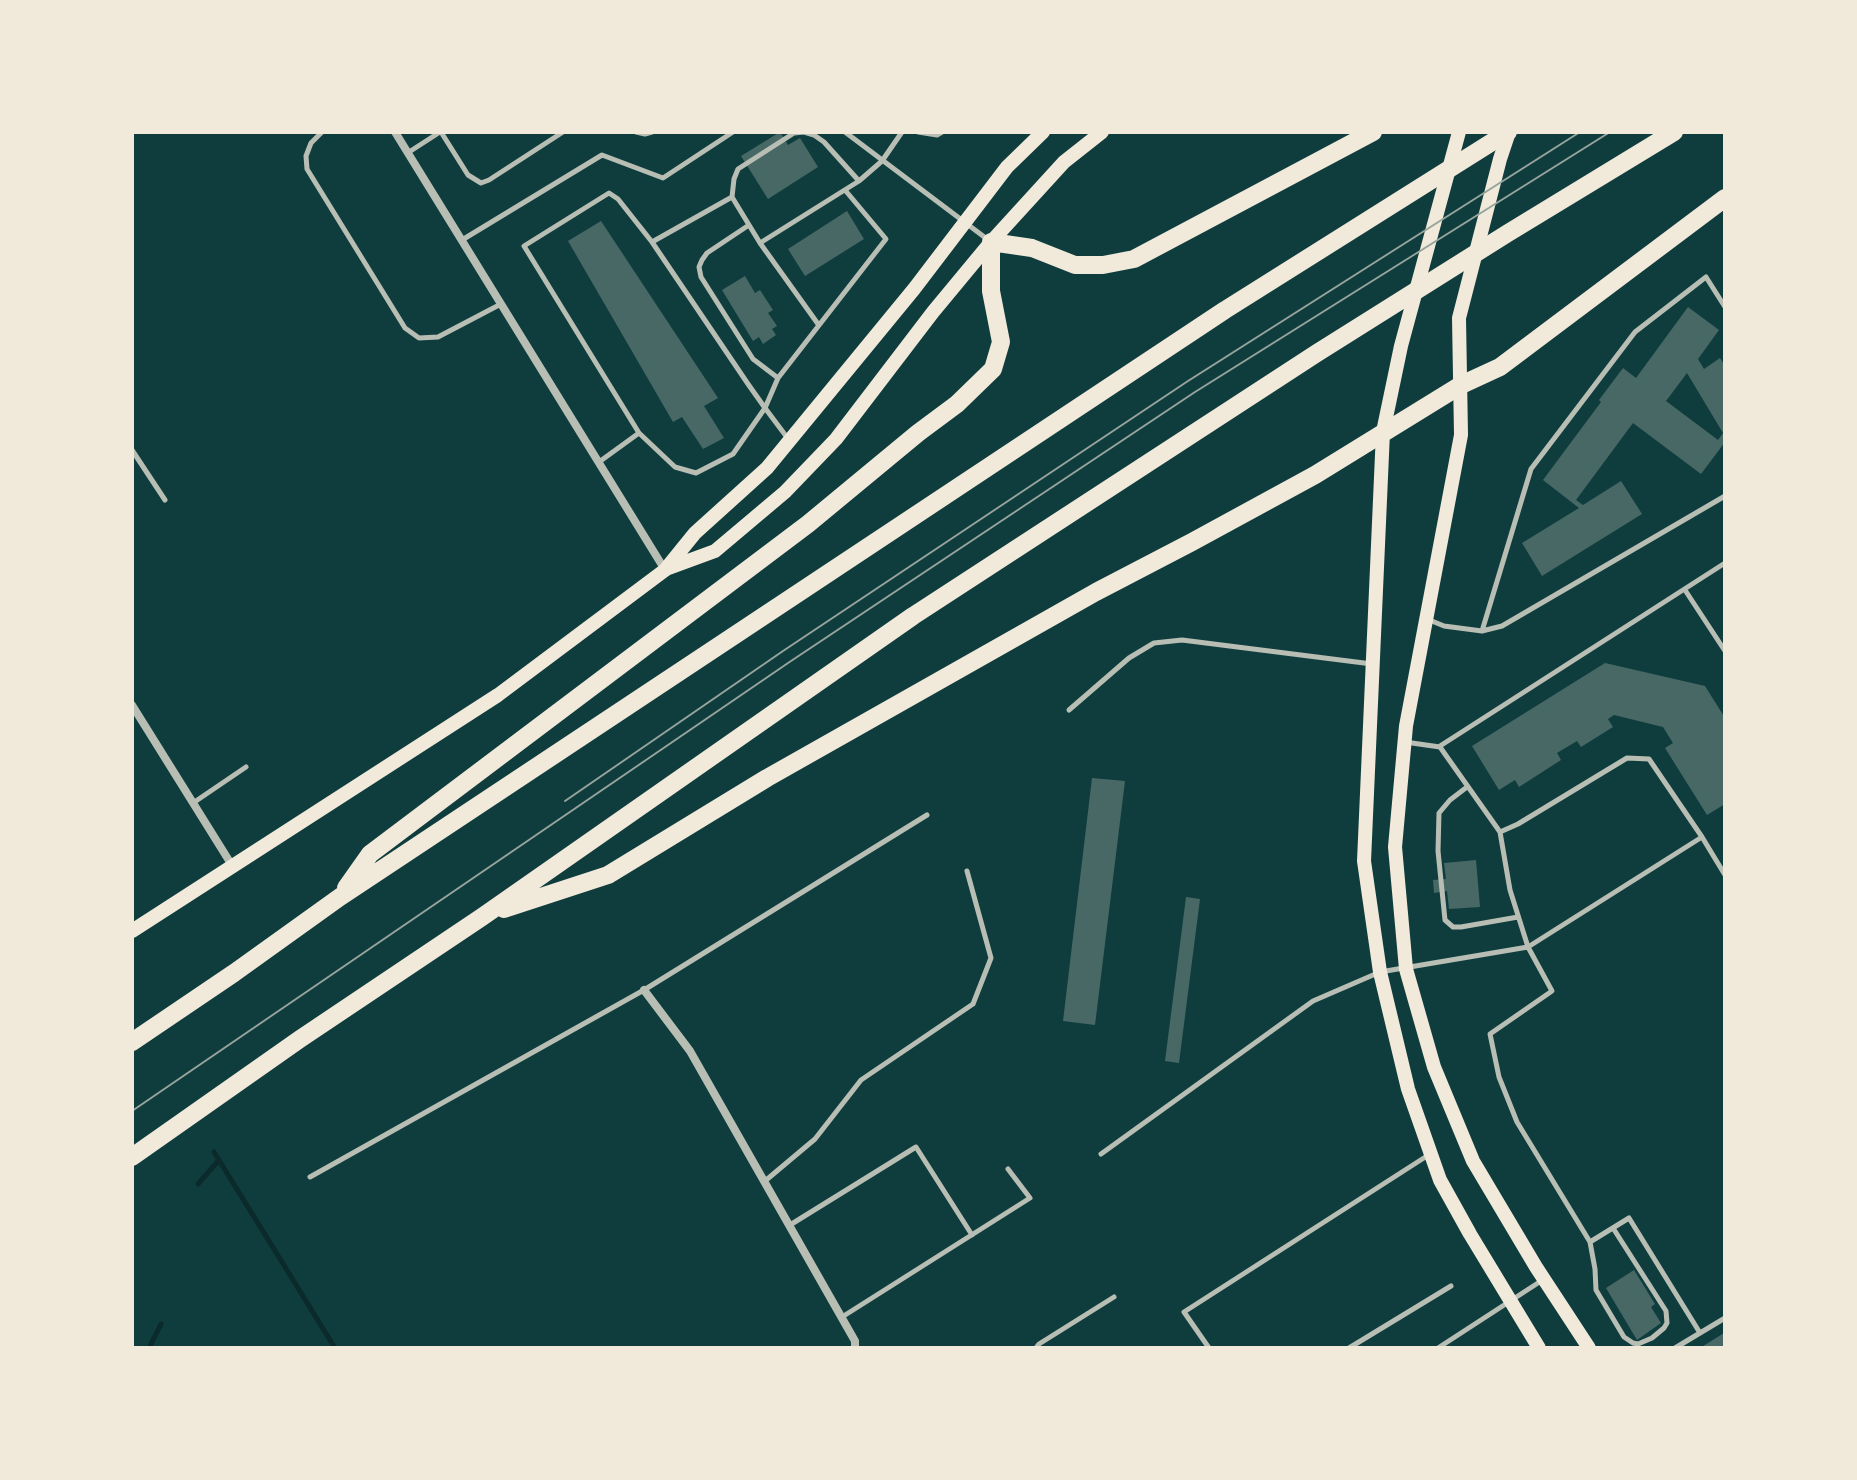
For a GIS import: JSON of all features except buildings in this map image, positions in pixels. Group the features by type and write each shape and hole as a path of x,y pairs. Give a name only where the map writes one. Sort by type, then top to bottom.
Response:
{"highway":[{"path":"340,897 370,854 808,524 957,404 993,369 1001,342 991,291 991,242 1032,248 1075,265 1103,265 1134,259 1373,132"},
{"path":"132,1042 340,897 1225,310 1508,132"},
{"path":"132,1157 913,616 1317,353 1674,132"},
{"path":"482,917 608,875 767,778 1096,592 1315,475 1461,385 1500,367 1725,198"}],"main road":[{"path":"132,931 498,695 665,570 695,533 767,468 914,289 1007,167 1043,132"},
{"path":"665,570 715,551 785,492 836,439 991,242 1064,162 1102,132"},
{"path":"1459,132 1401,346 1383,432 1364,861 1380,972 1408,1089 1440,1180 1539,1348"},
{"path":"1508,132 1459,318 1461,435 1404,741 1395,847 1406,969 1434,1067 1473,1161 1589,1348"}],"street":[{"path":"395,132 665,570"},
{"path":"132,705 233,867"},
{"path":"644,990 690,1051 855,1341 855,1348"}],"lane":[{"path":"322,132 311,143 306,156 307,169 405,328 419,338 438,337 501,304"},
{"path":"408,153 440,132 468,175 481,183 563,132"},
{"path":"636,132 652,132"},
{"path":"462,240 602,155 663,178 733,132"},
{"path":"818,324 760,243 732,197 734,179 738,169 794,133 804,132 824,142 859,181"},
{"path":"845,132 991,242"},
{"path":"760,243 859,181 882,161 902,132"},
{"path":"918,132 937,135 942,132"},
{"path":"789,441 765,408 652,242 618,199 609,193 524,246 639,433 675,467 696,473 733,454 765,408 778,378 886,239 845,190"},
{"path":"652,242 732,197"},
{"path":"749,225 707,253 699,267 701,277 753,359 778,378"},
{"path":"1482,631 1531,469 1635,332 1706,277 1725,307"},
{"path":"599,462 639,433"},
{"path":"132,450 165,500"},
{"path":"1426,618 1444,626 1482,631 1502,626 1725,496"},
{"path":"1404,741 1440,747 1725,563"},
{"path":"1685,590 1725,651"},
{"path":"1069,710 1129,658 1154,643 1182,640 1373,664"},
{"path":"1440,747 1500,832 1510,890 1528,947 1552,991 1490,1034 1499,1077 1517,1122 1590,1242 1596,1290 1624,1337 1638,1344 1664,1328 1666,1311 1613,1228"},
{"path":"1500,832 1627,758 1649,759 1725,875"},
{"path":"193,803 246,767"},
{"path":"1467,787 1446,804 1438,816 1445,920 1453,927 1461,927 1519,917"},
{"path":"310,1177 644,990 927,815"},
{"path":"1101,1154 1313,1001 1380,972 1528,947 1702,837"},
{"path":"764,1182 815,1139 861,1080 973,1004 991,958 967,871"},
{"path":"789,1226 916,1147 972,1235"},
{"path":"1209,1348 1184,1312 1431,1153"},
{"path":"841,1317 1030,1198 1008,1169"},
{"path":"1590,1242 1629,1218 1700,1333"},
{"path":"1438,1348 1544,1279"},
{"path":"1349,1348 1451,1286"},
{"path":"1036,1348 1114,1297"},
{"path":"1675,1348 1725,1318"}],"waterway":[{"path":"214,1152 335,1348"},
{"path":"198,1184 219,1160"},
{"path":"149,1348 161,1324"}],"tram line":[{"path":"565,801 783,651 1188,381 1580,132"},
{"path":"132,1111 791,661 1195,392 1610,132"}]}
